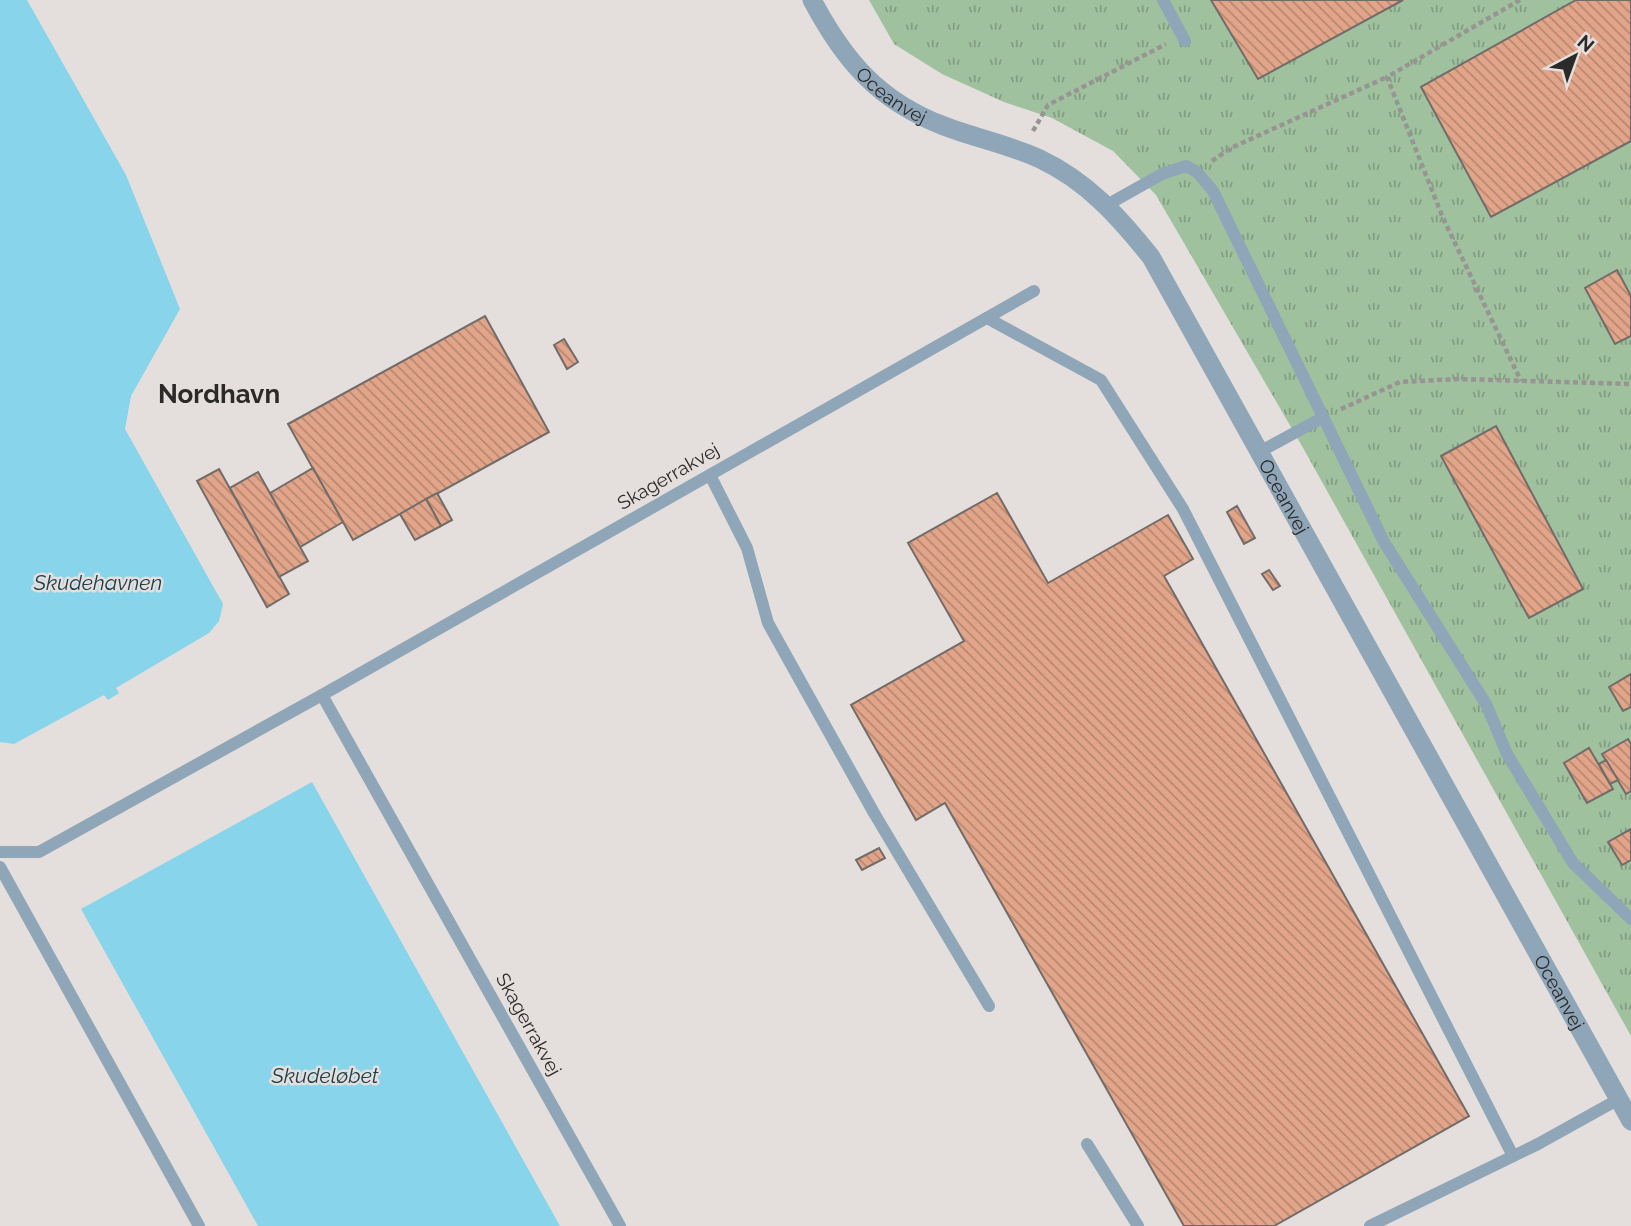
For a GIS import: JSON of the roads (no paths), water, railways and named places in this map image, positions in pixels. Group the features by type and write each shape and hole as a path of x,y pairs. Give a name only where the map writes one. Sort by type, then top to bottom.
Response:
{"street":[{"name":"Oceanvej","path":"812,0 835,43 882,91 912,111 942,126 1040,159 1093,191 1151,257 1631,1121"}],"lane":[{"path":"1163,0 1184,38"},
{"path":"1107,205 1162,174 1186,166 1197,172 1213,191 1321,418 1384,542 1486,704 1507,754 1573,863 1631,919"},
{"name":"Skagerrakvej","path":"0,852 39,852 322,695 1034,291"},
{"path":"987,318 1101,380 1175,497 1513,1156"},
{"path":"1259,452 1321,418"},
{"path":"710,475 747,548 768,623 874,813 989,1006"},
{"name":"Skagerrakvej","path":"322,695 620,1226"},
{"path":"0,867 3,880 199,1226"},
{"path":"1370,1226 1513,1156 1619,1099"},
{"path":"1087,1144 1138,1226"}],"water":[{"name":"Skudehavnen","path":"0,0 27,0 126,175 180,309 131,396 125,429 223,604 219,621 209,633 116,688 119,693 108,700 104,695 14,744 0,742"},
{"name":"Skudeløbet","path":"312,782 560,1226 258,1226 81,909"}],"district":[{"name":"Nordhavn","path":"219,394"}]}
